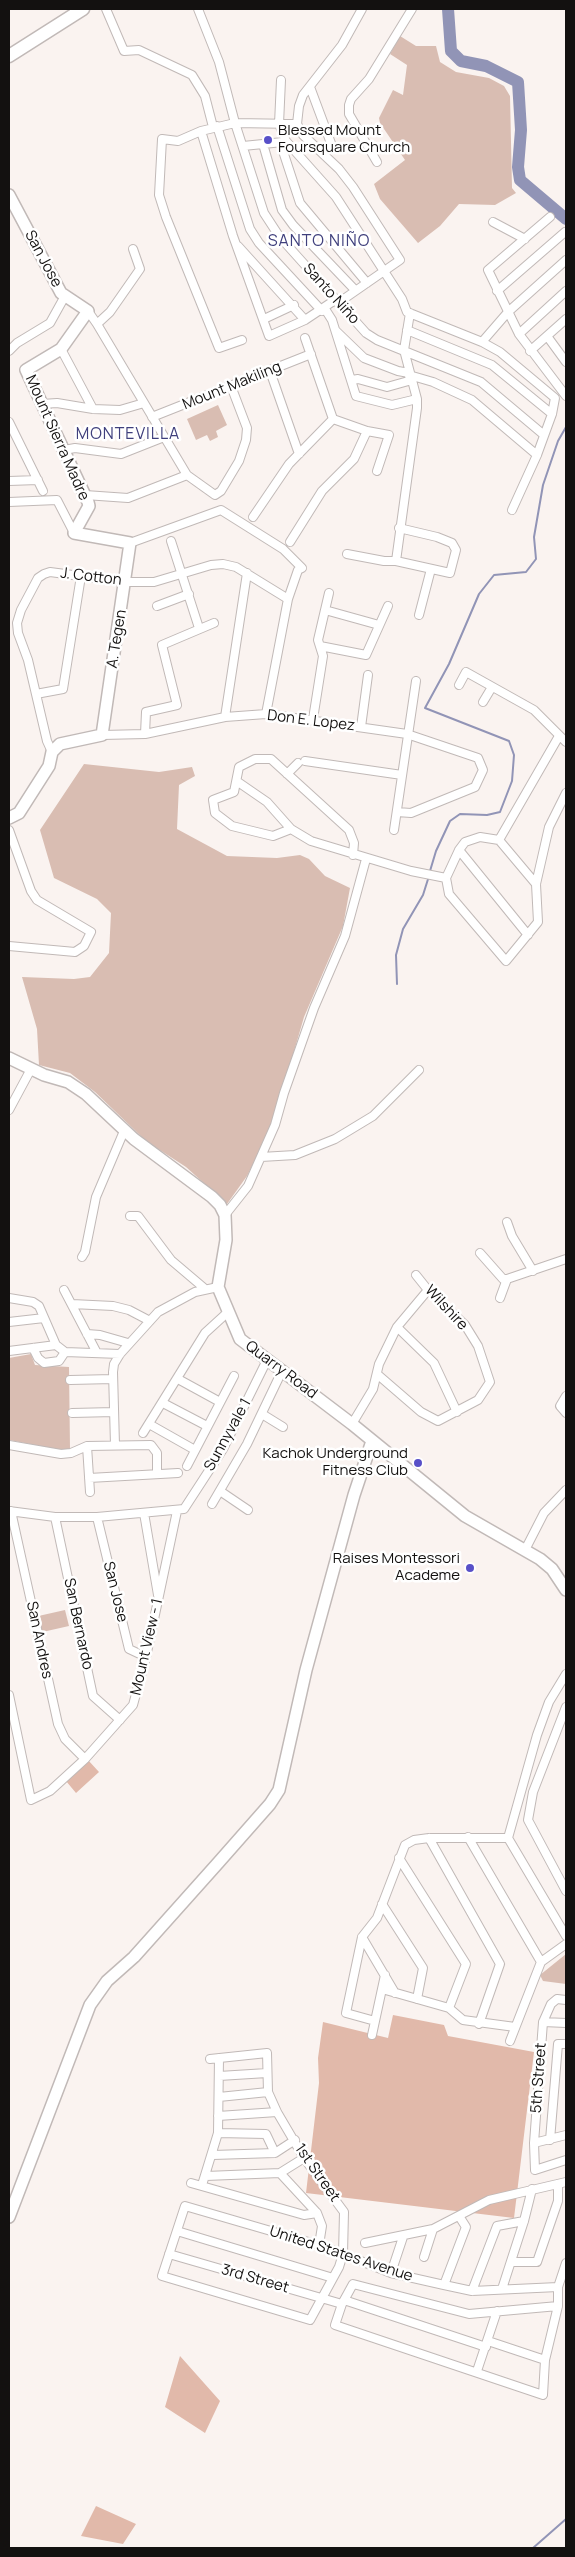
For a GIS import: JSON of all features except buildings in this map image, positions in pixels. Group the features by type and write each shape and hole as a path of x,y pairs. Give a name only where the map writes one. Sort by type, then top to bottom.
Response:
{"main road":[{"path":"9,56 83,9"}],"street":[{"path":"106,9 124,51 139,50 192,75 202,90 250,228 260,243 323,310 336,331 356,396 392,405 417,399"},
{"name":"Santo Niño","path":"198,9 219,62 235,123 264,213 279,236 366,333 377,340 481,382 544,435"},
{"path":"201,131 236,244 269,336 305,320 337,302 400,260 353,187 303,135 297,124 299,106 310,87 342,46 362,9"},
{"path":"377,162 349,114 349,105 351,99 369,79 412,9"},
{"path":"281,80 279,124 282,142 300,203 367,282"},
{"path":"310,87 332,146 323,154"},
{"path":"242,340 219,348 158,196 162,139 178,140 201,131 235,123 297,124"},
{"path":"243,146 282,142"},
{"path":"282,142 336,197 410,313 482,342 500,352 555,398 552,414 537,455 512,510"},
{"path":"263,144 282,210 293,225 355,290"},
{"name":"San Jose","path":"9,195 44,264 61,293 65,296"},
{"path":"550,217 488,270 518,334 566,396"},
{"path":"493,222 525,239"},
{"path":"497,291 566,232"},
{"path":"236,244 305,320"},
{"path":"97,324 110,312 140,269 133,249"},
{"path":"482,342 508,312 566,260"},
{"path":"518,334 566,291"},
{"path":"9,351 17,343 50,323 65,296 88,312 187,475 215,495 221,491 239,461 246,440 247,428 231,386"},
{"path":"264,319 294,306"},
{"path":"88,312 61,349 93,409"},
{"path":"396,561 417,399 404,350 410,313"},
{"path":"530,351 565,322"},
{"path":"407,330 492,366 552,414"},
{"path":"336,331 364,358 410,376 433,382 472,400 537,455"},
{"path":"547,336 566,362"},
{"path":"306,338 333,419"},
{"name":"Mount Sierra Madre","path":"61,349 26,370 89,506 74,534"},
{"name":"Mount Makiling","path":"152,417 311,354"},
{"path":"270,371 298,454"},
{"path":"352,380 358,379 387,387 410,376"},
{"path":"42,404 57,403 93,409 120,410 144,402"},
{"path":"333,419 368,431 388,435 377,471"},
{"path":"253,517 289,464 333,419"},
{"path":"9,422 43,491"},
{"path":"290,542 322,490 354,459 368,431"},
{"path":"64,450 75,448 121,454 164,437"},
{"path":"85,495 128,498 187,475"},
{"path":"9,481 38,480"},
{"path":"9,502 57,500 74,534 130,543 221,510 283,549 302,568 298,570 288,599 266,714"},
{"path":"347,554 384,561 396,561 450,574 455,546 437,537 399,528"},
{"path":"171,541 199,628"},
{"name":"A. Tegen","path":"102,735 126,582 130,543"},
{"name":"J. Cotton","path":"52,752 46,741 28,660 18,633 17,623 20,610 38,578 44,574 50,572 126,582 154,582 211,565 224,564 236,567 247,573 288,599"},
{"path":"419,615 431,569"},
{"path":"225,717 247,573"},
{"path":"36,694 63,689 81,576"},
{"path":"313,719 323,662 318,640 329,593"},
{"path":"157,606 189,594"},
{"path":"320,646 366,655 388,606"},
{"path":"325,610 379,625"},
{"path":"146,734 146,712 177,705 162,645 214,623"},
{"path":"460,685 466,672 534,710 566,742"},
{"path":"360,727 368,675"},
{"path":"394,830 416,681"},
{"path":"483,702 492,687"},
{"name":"Don E. Lopez","path":"52,752 60,744 102,735 146,734 225,717 266,714 313,719 407,734 478,758 483,770 474,786 411,812 397,812"},
{"path":"500,840 559,736"},
{"path":"9,818 19,813 48,766 52,752"},
{"path":"292,829 273,836 258,834 232,826 216,813 214,800 234,792 238,782 237,773 240,767 255,759 270,759 349,830 354,843 353,855"},
{"path":"287,774 301,762 402,775"},
{"path":"238,782 267,802 292,829 310,841 366,859 446,878"},
{"path":"536,884 500,840 480,837 465,842 459,850 446,878 449,894 506,961 538,922 536,884 549,827 566,793"},
{"path":"9,830 31,891 37,900 92,932 84,946 75,952 9,946"},
{"path":"459,850 528,935"},
{"path":"225,1214 248,1186 276,1125 284,1093 314,1008 345,936 366,859"},
{"path":"9,1058 31,1070 68,1082 99,1106 124,1131 212,1196 225,1214 226,1240 218,1287 204,1288 174,1302 150,1321 128,1343 114,1364 115,1445"},
{"path":"9,1110 31,1070"},
{"path":"262,1157 296,1155 335,1139 373,1116 419,1070"},
{"path":"82,1256 85,1252 96,1197 124,1131"},
{"path":"130,1216 138,1216 171,1260 204,1288"},
{"path":"507,1222 512,1236 533,1271"},
{"path":"480,1253 504,1279 566,1259"},
{"name":"Wilshire","path":"416,1275 428,1290 465,1325 478,1346 489,1377 490,1382 478,1400 457,1412"},
{"path":"500,1298 507,1279"},
{"name":"Quarry Road","path":"218,1287 240,1339 352,1424 465,1516 524,1550 552,1569 566,1590"},
{"path":"64,1290 97,1353"},
{"path":"352,1424 373,1390 379,1364 397,1327 428,1290"},
{"path":"9,1298 33,1302 39,1306 56,1345 64,1352 120,1354"},
{"path":"72,1304 112,1306 129,1310 150,1321"},
{"path":"143,1433 178,1380 205,1332 228,1312"},
{"path":"9,1322 44,1318"},
{"path":"377,1374 429,1417 438,1421 457,1412 434,1362 397,1327"},
{"path":"87,1334 100,1335 128,1343"},
{"path":"9,1351 56,1345"},
{"path":"33,1348 38,1358 44,1363 59,1361 64,1352"},
{"name":"Sunnyvale 1","path":"177,1511 186,1508 223,1449 267,1360"},
{"path":"212,1504 262,1414 282,1371"},
{"path":"187,1466 234,1376"},
{"path":"70,1380 114,1379"},
{"path":"178,1380 220,1402"},
{"path":"566,1396 560,1406 566,1413"},
{"path":"163,1403 207,1426"},
{"path":"72,1413 114,1412"},
{"path":"262,1414 284,1427"},
{"path":"149,1424 195,1450"},
{"path":"9,2217 90,2005 107,1981 134,1956 218,1863 270,1804 279,1790 306,1670 354,1495 372,1441"},
{"path":"9,1445 61,1454 72,1454 87,1446 145,1444 154,1448 157,1474"},
{"path":"87,1446 90,1492"},
{"path":"89,1478 178,1473"},
{"path":"524,1550 544,1513 566,1490"},
{"path":"220,1491 248,1510"},
{"path":"10,1511 55,1517 97,1517 177,1511"},
{"name":"San Andres","path":"10,1511 58,1724 65,1739 85,1759"},
{"name":"Mount View - 1","path":"11,1716 32,1800 50,1791 85,1759 133,1705 146,1657 177,1511"},
{"path":"144,1513 159,1599"},
{"name":"San Bernardo","path":"55,1517 93,1696 120,1720"},
{"name":"San Jose","path":"97,1517 129,1649 146,1657"},
{"path":"566,1674 549,1702 540,1727 508,1838 566,1936"},
{"path":"9,1695 11,1716"},
{"path":"566,1707 533,1792 528,1820 566,1891"},
{"path":"468,1837 541,1962"},
{"path":"375,2021 346,2014 362,1937 377,1918 405,1845 414,1840 429,1838 508,1838"},
{"path":"429,1838 500,1964 479,2024"},
{"path":"399,1858 466,1964 449,2008"},
{"path":"382,1904 423,1968 417,1999"},
{"path":"362,1937 395,1993"},
{"path":"510,2041 541,1962 566,1944"},
{"path":"372,2035 385,1975"},
{"path":"382,1989 449,2008 462,2020 479,2024 515,2027"},
{"name":"5th Street","path":"566,2000 556,1999 551,2004 543,2022 534,2143 534,2170 566,2160"},
{"path":"543,2022 566,2023"},
{"path":"550,2140 558,2044 566,2044"},
{"name":"1st Street","path":"169,2254 162,2276 310,2320 333,2278 343,2254 344,2212 304,2158 276,2112 268,2092 267,2053 219,2058"},
{"path":"202,2185 213,2155 218,2133 219,2058 210,2059"},
{"path":"219,2076 267,2073"},
{"path":"219,2097 268,2092"},
{"path":"218,2116 276,2112"},
{"path":"218,2133 266,2134 275,2153"},
{"path":"534,2143 566,2135"},
{"path":"213,2155 275,2153 294,2140"},
{"path":"206,2176 280,2173 304,2158"},
{"path":"280,2173 317,2213 322,2226 319,2245"},
{"path":"191,2183 304,2215 317,2213"},
{"path":"365,2243 403,2237 433,2229 489,2200 562,2183 558,2201 537,2262 511,2262"},
{"path":"502,2289 524,2221 532,2189"},
{"name":"United States Avenue","path":"177,2231 185,2206 319,2245 391,2273 444,2285 472,2291 558,2287"},
{"path":"444,2285 466,2226 459,2216"},
{"path":"472,2291 496,2226 524,2221"},
{"path":"424,2257 433,2229"},
{"path":"169,2254 177,2231 333,2278"},
{"path":"391,2273 403,2237"},
{"name":"3rd Street","path":"169,2254 322,2299 343,2302 545,2360"},
{"path":"558,2306 469,2314 353,2284 343,2302 335,2325 477,2371 543,2395 545,2360 558,2306 558,2287 566,2262"},
{"path":"477,2371 497,2311"}],"shaded area":[{"path":"400,36 416,46 436,46 440,62 456,72 489,78 504,86 510,96 512,188 516,193 495,205 459,204 440,226 418,243 380,199 374,184 405,160 380,123 379,118 393,90 403,95 407,65 390,54"},
{"path":"218,405 227,425 216,431 218,437 210,441 207,435 196,440 187,419"},
{"path":"84,764 159,772 192,767 195,776 179,785 177,829 227,856 277,858 300,855 309,859 325,876 350,888 343,926 304,1017 272,1127 247,1176 227,1204 186,1167 146,1141 95,1092 70,1073 39,1065 37,1029 22,977 74,979 90,977 109,953 111,913 97,899 54,878 40,830"},
{"path":"31,1354 35,1365 69,1367 70,1449 61,1450 9,1440 9,1358"},
{"path":"65,1610 69,1626 38,1633 34,1617"},
{"path":"88,1760 99,1772 76,1793 66,1781"},
{"path":"566,1954 566,1984 543,1981 540,1975"},
{"path":"393,2015 444,2025 448,2036 534,2052 514,2218 306,2193 319,2083 318,2058 323,2022 388,2038"},
{"path":"180,2356 220,2401 205,2433 165,2407"},
{"path":"96,2506 136,2524 123,2544 81,2536"}],"waterway":[{"path":"448,9 451,51 461,61 486,66 518,82 521,130 518,167 520,180 566,219"},
{"path":"430,871 436,851 450,821 460,814 487,815 500,812 512,781 514,755 509,741 425,708 449,664 479,594 494,575 526,572 536,559 534,537 543,485 558,441 566,427"},
{"path":"397,984 396,955 403,929 423,895 429,876"},
{"path":"533,2548 566,2519"}],"place":[{"name":"Blessed Mount Foursquare Church","path":"268,140"},
{"name":"Kachok Underground Fitness Club","path":"418,1463"},
{"name":"Raises Montessori Academe","path":"470,1568"}],"district":[{"name":"SANTO NIÑO","path":"319,242"},
{"name":"MONTEVILLA","path":"128,435"}]}
